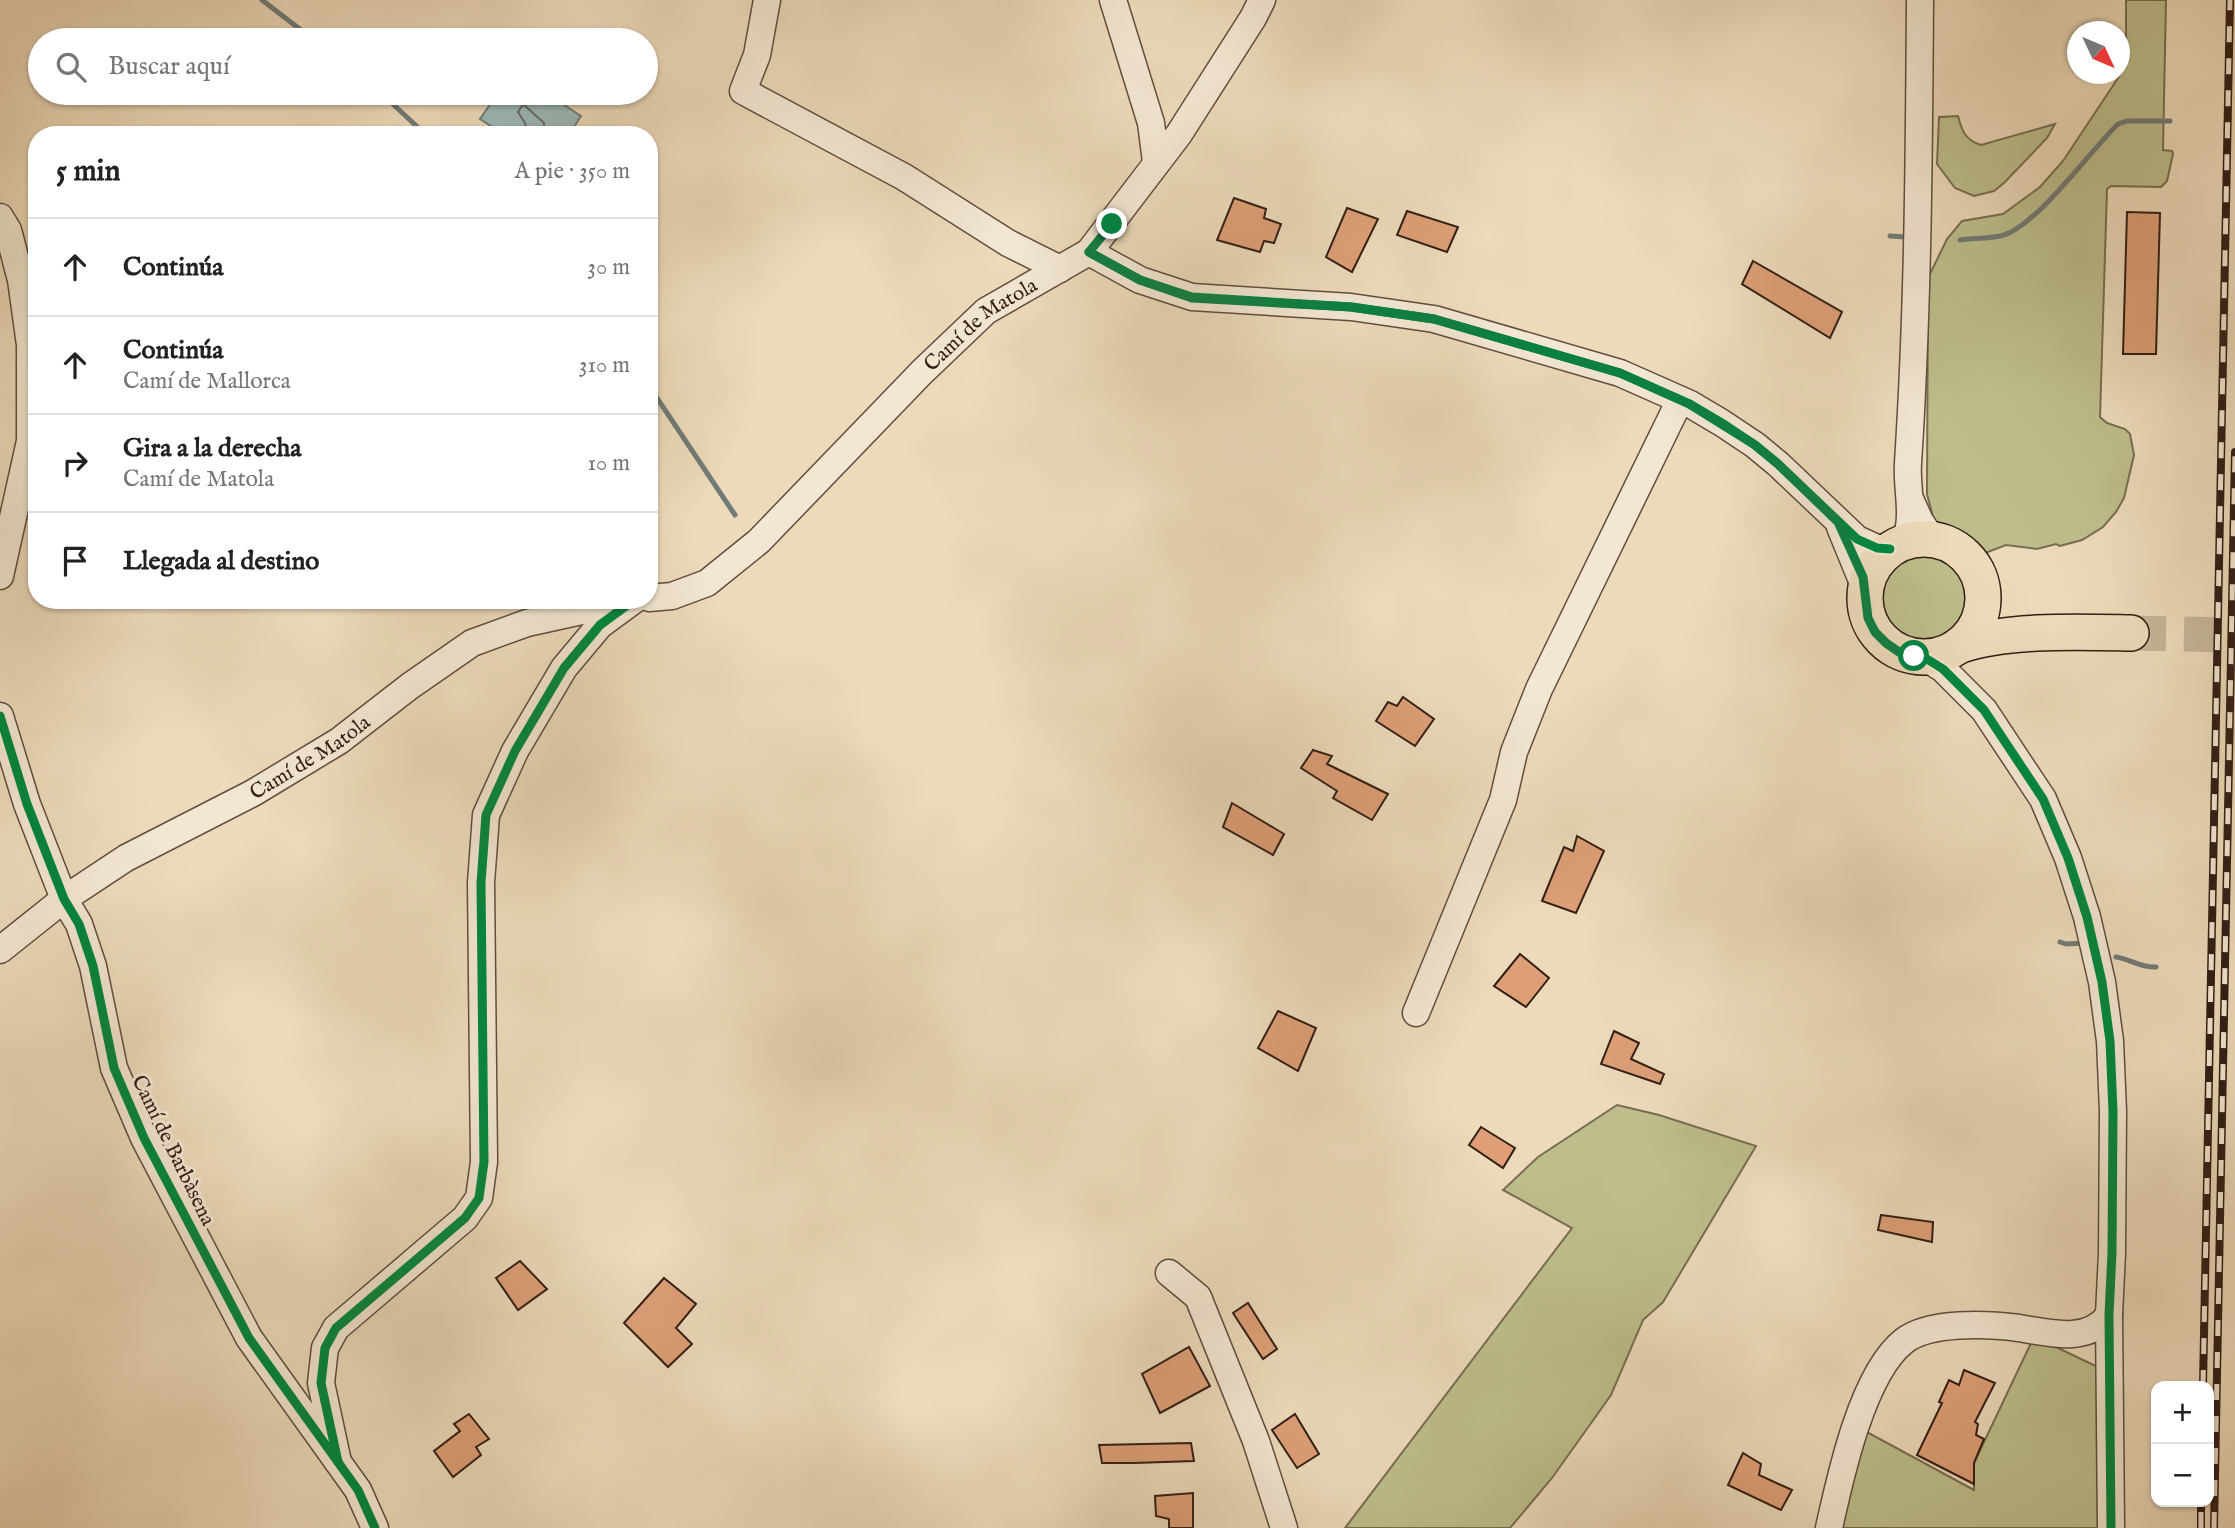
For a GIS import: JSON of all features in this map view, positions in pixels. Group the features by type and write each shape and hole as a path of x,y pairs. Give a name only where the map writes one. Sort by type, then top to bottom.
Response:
{"main road":[{"path":"1958,646 1970,635 1978,622 1982,607 1979,576 1971,562 1947,543 1909,543 1879,560 1870,573 1866,587 1866,611 1875,632 1899,652 1922,656 1945,653 1983,638 2131,633"},
{"path":"1982,607 2012,628 2045,634"}],"street":[{"path":"767,0 757,55 743,91 892,171 1008,243 1060,269"},
{"path":"1113,0 1151,123 1156,162"},
{"name":"Camí de Matola","path":"658,597 672,596 707,583 749,549 856,443 922,372 986,311 1089,252 1201,101 1262,0"},
{"path":"1089,252 1140,280 1192,298 1351,307 1434,319 1620,373 1722,422 1755,445 1866,545 1877,548 1909,543 1920,522 1908,493 1916,282 1920,0"},
{"path":"0,217 8,230 23,293 28,330"},
{"path":"1416,1013 1503,800 1514,752 1539,689 1680,400"},
{"path":"0,576 28,450"},
{"path":"1838,522 1866,587"},
{"name":"Camí de Matola","path":"0,950 64,899 126,858 253,793 339,741 410,686 472,643 527,623 592,609"},
{"path":"338,1462 321,1383 324,1348 336,1328 465,1218 479,1198 484,1162 481,883 486,816 515,751 564,668 600,625 621,609"},
{"path":"1958,646 1968,667 2029,753 2047,787 2080,870 2098,930 2107,974 2119,1072 2111,1528"},
{"path":"1922,656 1943,670 1984,710 2033,782 2058,833 2087,917 2102,982 2109,1041 2113,1142 2109,1315 2114,1359 2119,1528"},
{"name":"Camí de Barbàsena","path":"0,716 27,804 64,899 79,923 90,956 114,1068 144,1138 249,1338 358,1490 375,1528"},
{"path":"1170,1273 1198,1297 1256,1441 1284,1528"},
{"path":"1829,1528 1844,1460 1860,1415 1879,1372 1902,1342 1927,1330 1956,1326 1987,1325 2051,1334 2084,1333 2099,1326 2109,1315"},
{"path":"2051,1334 2114,1359"}],"green space":[{"path":"2126,0 2166,0 2163,150 2172,151 2173,154 2167,181 2161,187 2111,186 2107,189 2100,417 2130,434 2134,455 2124,498 2103,527 2082,540 2037,549 2006,545 1972,558 1949,540 1938,536 1927,494 1928,278 1947,239 1962,221 2003,214 2040,187 2063,161 2114,84 2130,84 2130,21 2126,21"},
{"path":"1958,116 1965,134 1981,145 2055,124 2047,138 2004,183 1994,191 1974,196 1955,188 1937,164 1939,117"},
{"path":"1924,544 1945,548 1962,560 1974,577 1978,598 1974,619 1962,636 1945,648 1924,652 1903,648 1886,636 1874,619 1870,598 1874,577 1886,560 1903,548"},
{"path":"1617,1105 1659,1115 1756,1146 1663,1302 1643,1320 1611,1395 1552,1478 1510,1528 1345,1528 1572,1228 1503,1190 1538,1157"},
{"path":"2032,1341 2058,1348 2102,1369 2102,1528 1834,1528 1865,1431 1974,1490 1974,1463"}],"water":[{"path":"490,105 564,105 581,116 575,126 491,126 480,119"}],"building":[{"path":"1234,198 1266,209 1264,218 1281,224 1274,243 1264,241 1260,252 1217,240"},
{"path":"1347,208 1378,219 1352,272 1326,257"},
{"path":"1407,211 1458,227 1447,252 1397,235"},
{"path":"2127,212 2160,213 2156,354 2123,354"},
{"path":"1753,261 1842,312 1830,338 1742,284"},
{"path":"1403,697 1434,719 1415,746 1376,721 1388,702 1397,706"},
{"path":"1313,750 1332,756 1327,764 1388,794 1372,820 1333,798 1337,791 1301,768"},
{"path":"1232,803 1284,834 1273,855 1223,827"},
{"path":"1577,836 1604,851 1576,913 1542,901 1564,847 1573,851"},
{"path":"1520,954 1549,978 1526,1007 1494,986"},
{"path":"1278,1011 1316,1028 1298,1071 1258,1048"},
{"path":"1614,1031 1639,1043 1631,1059 1664,1074 1660,1084 1601,1064"},
{"path":"1481,1127 1515,1148 1503,1168 1469,1145"},
{"path":"1881,1215 1933,1222 1932,1242 1878,1230"},
{"path":"520,1261 547,1289 518,1310 496,1278"},
{"path":"664,1278 696,1304 676,1328 692,1344 668,1367 624,1323"},
{"path":"1248,1303 1277,1349 1263,1359 1233,1313"},
{"path":"1189,1347 1210,1386 1160,1413 1142,1374"},
{"path":"1964,1370 1995,1383 1975,1422 1978,1424 1976,1435 1984,1439 1974,1463 1974,1484 1917,1455 1942,1403 1939,1402 1949,1380 1959,1385"},
{"path":"469,1414 489,1439 476,1447 481,1455 453,1477 434,1451 460,1431 454,1424"},
{"path":"1295,1414 1319,1454 1297,1468 1272,1430"},
{"path":"1191,1443 1194,1461 1134,1463 1102,1463 1099,1445"},
{"path":"1743,1453 1761,1464 1759,1475 1792,1490 1781,1510 1728,1485"},
{"path":"1193,1493 1193,1528 1169,1528 1169,1519 1156,1516 1155,1496"}],"waterway":[{"path":"262,0 298,28"},
{"path":"394,105 416,126"},
{"path":"1960,240 2004,235 2018,228 2048,202 2118,124 2127,121 2170,121"},
{"path":"1890,236 1906,237"},
{"path":"658,400 735,515"},
{"path":"2060,942 2084,943"},
{"path":"2116,957 2156,967"}],"tunnel":[{"path":"2131,633 2235,635"}],"railway":[{"path":"2203,1381 2230,0"},
{"path":"2214,1528 2235,452"},
{"path":"2201,1507 2201,1528"}],"cycle path":[{"path":"1089,252 1140,280 1192,297 1351,307 1434,319 1620,373 1690,404 1722,423 1778,464 1857,539 1877,548 1890,549"},
{"path":"338,1462 321,1383 325,1348 336,1328 465,1218 479,1198 484,1162 481,883 486,815 515,751 564,668 600,625 622,609"},
{"path":"1922,656 1943,669 1984,710 2043,799 2068,858 2087,917 2102,982 2110,1041 2113,1111 2109,1315 2111,1528"},
{"path":"0,716 27,804 64,899 79,924 93,966 114,1068 144,1138 249,1338 358,1490 375,1528"}],"route":[{"path":"1112,224 1089,252 1140,280 1192,298 1351,307 1434,319 1620,373 1689,404 1722,422 1755,445 1838,522 1863,577 1868,618 1875,632 1899,652 1914,656"}]}
